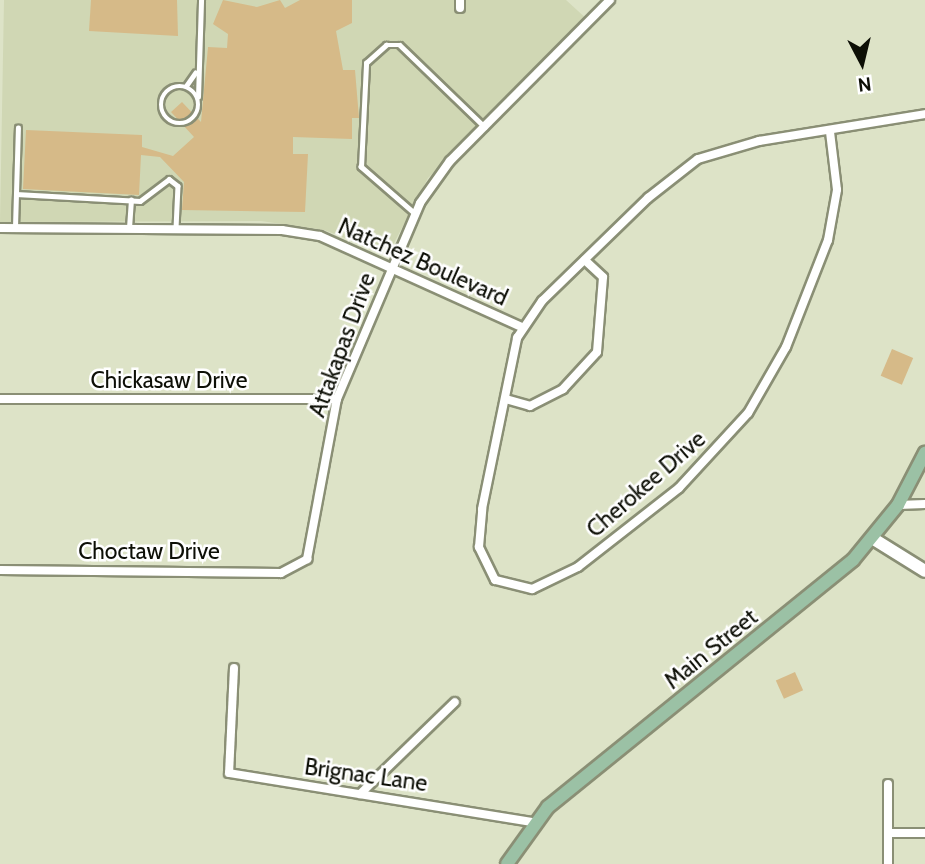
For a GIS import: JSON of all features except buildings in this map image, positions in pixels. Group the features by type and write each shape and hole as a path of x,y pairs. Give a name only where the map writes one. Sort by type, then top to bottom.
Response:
{"main road":[{"name":"Main Street","path":"507,864 531,822 834,577 872,538 898,505 925,453"}],"street":[{"name":"Attakapas Drive","path":"297,568 313,548 337,399 415,214 450,161 610,0"},
{"name":"Natchez Boulevard","path":"0,228 176,228 320,236 522,327 585,260 698,159 760,141 830,132 925,114"},
{"name":"Cherokee Drive","path":"522,327 506,399 480,547 495,580 532,589 578,567 679,488 762,392 828,240 836,190 830,132"},
{"path":"506,399 517,408 530,406 563,389 597,352 604,327 603,277 585,260"},
{"name":"Chickasaw Drive","path":"0,399 337,399"},
{"path":"898,505 925,503"},
{"path":"872,538 925,571"},
{"name":"Choctaw Drive","path":"0,569 297,568"},
{"name":"Brignac Lane","path":"234,668 227,740 229,773 531,822"},
{"path":"360,794 455,702"},
{"path":"888,784 888,864"},
{"path":"888,834 925,833"}],"lane":[{"path":"196,69 186,86 163,94 165,118 189,122 199,100 196,69 201,0"},
{"path":"415,214 361,167 366,63 386,45 400,45 485,127"},
{"path":"186,86 199,100"},
{"path":"15,228 18,128"},
{"path":"16,194 131,200 151,198 163,181 173,180 176,228"},
{"path":"129,228 131,200"}],"shaded area":[{"path":"4,0 566,0 589,21 428,178 393,245 379,251 324,230 261,221 0,222"}]}
